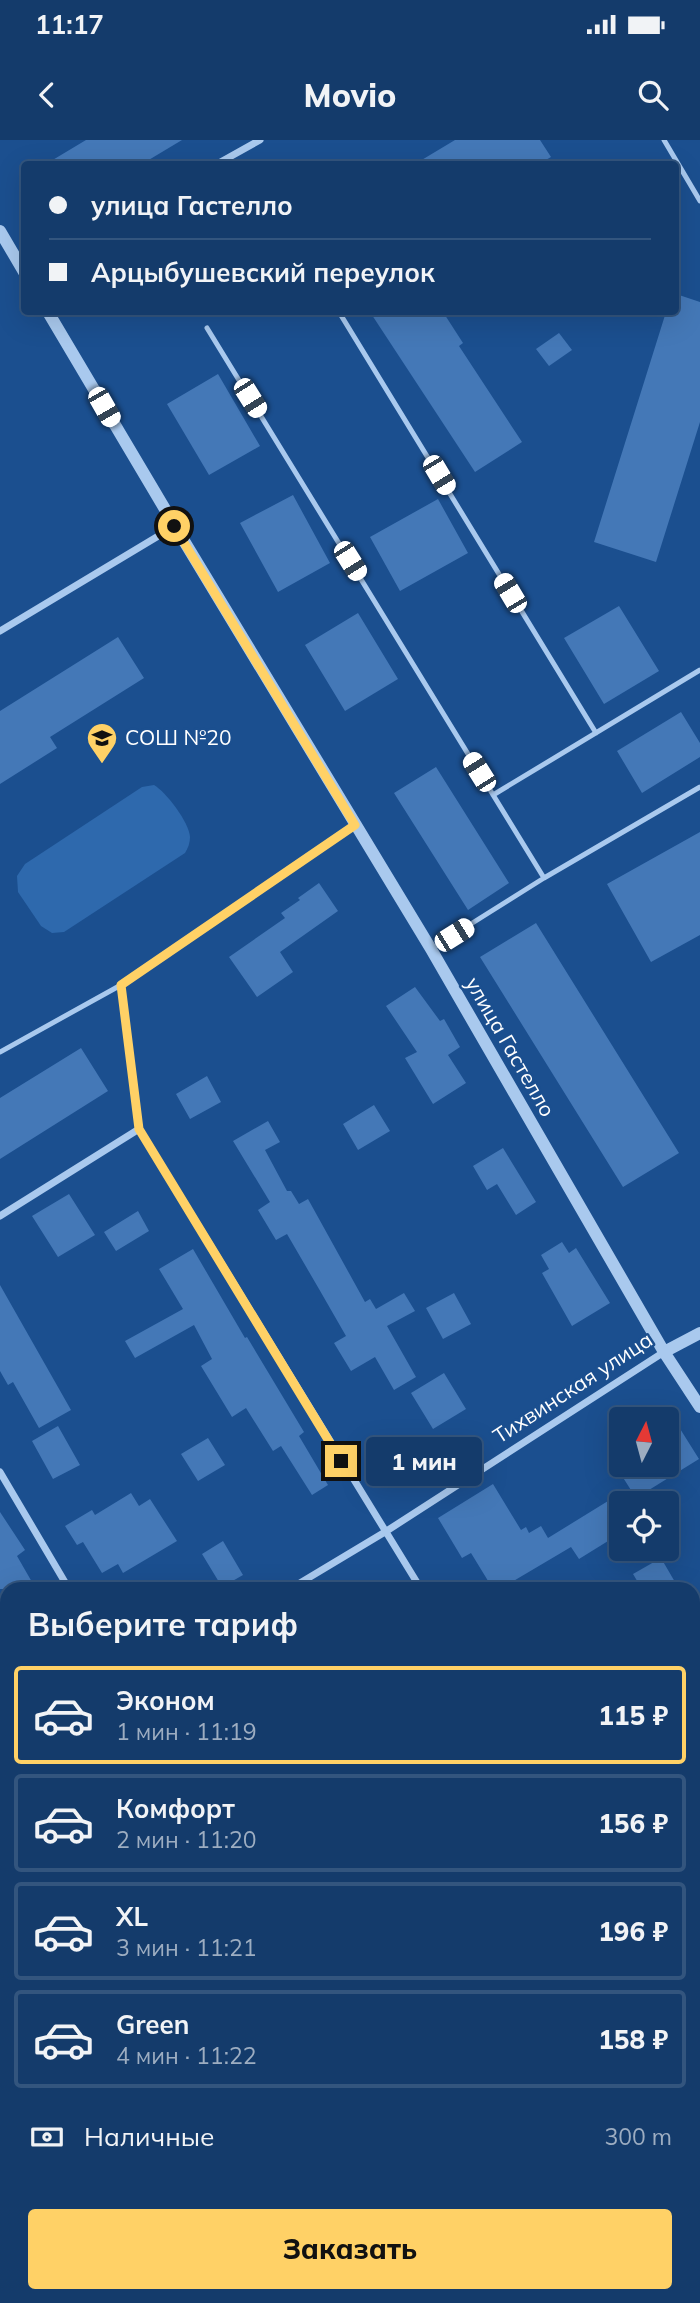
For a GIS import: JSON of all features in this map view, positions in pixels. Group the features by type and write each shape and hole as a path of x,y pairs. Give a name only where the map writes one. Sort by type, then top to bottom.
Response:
{"street":[{"path":"222,161 260,140"},
{"path":"0,231 21,267"},
{"name":"улица Гастелло","path":"50,315 174,526 431,949 664,1352 700,1407"},
{"path":"0,631 174,526"},
{"path":"355,825 121,985 139,1129 417,1582"},
{"path":"0,1216 139,1129"},
{"name":"Тихвинская улица","path":"302,1582 385,1532 664,1352 700,1333"},
{"path":"0,1472 65,1582"}],"lane":[{"path":"664,140 676,161"},
{"path":"679,165 700,201"},
{"path":"341,315 596,733"},
{"path":"207,328 544,878"},
{"path":"493,795 700,670"},
{"path":"431,949 544,878 700,788"},
{"path":"0,1052 121,985"}],"shaded area":[{"path":"154,785 170,801 186,824 190,837 185,853 64,932 52,933 41,926 18,892 17,876 25,864 142,787"}],"building":[{"path":"86,140 182,140 147,161 51,161"},
{"path":"455,140 540,140 551,157 544,161 420,161"},
{"path":"679,295 700,302 700,422 656,562 594,542 665,315 679,315"},
{"path":"372,315 445,315 463,343 459,346 522,442 475,472"},
{"path":"559,333 572,350 549,366 536,349"},
{"path":"218,374 260,446 209,475 167,404"},
{"path":"293,495 330,563 278,592 240,523"},
{"path":"438,499 468,553 400,591 370,537"},
{"path":"619,606 659,671 604,704 564,638"},
{"path":"358,613 398,679 345,711 305,645"},
{"path":"118,637 144,678 50,737 57,748 0,784 0,711"},
{"path":"681,712 700,743 700,757 642,793 617,751"},
{"path":"436,767 509,883 468,910 394,793"},
{"path":"700,832 700,935 651,962 607,884"},
{"path":"319,883 338,911 280,952 293,972 257,997 229,957 285,918 281,913"},
{"path":"536,923 679,1153 623,1187 480,957"},
{"path":"415,987 440,1021 444,1019 460,1047 448,1055 466,1083 433,1104 405,1058 417,1052 386,1006"},
{"path":"81,1048 108,1091 0,1159 0,1098"},
{"path":"207,1076 221,1102 190,1119 176,1094"},
{"path":"374,1105 390,1131 358,1150 343,1124"},
{"path":"268,1121 280,1142 265,1150 287,1191 291,1191 299,1204 308,1199 365,1302 370,1299 376,1309 404,1293 415,1311 387,1326 416,1377 394,1390 375,1357 351,1371 334,1343 346,1336 319,1289 287,1234 276,1240 258,1210 270,1202 233,1141"},
{"path":"503,1148 536,1202 516,1215 497,1184 487,1190 473,1166"},
{"path":"69,1194 95,1235 58,1257 32,1216"},
{"path":"138,1211 149,1231 116,1251 104,1232"},
{"path":"562,1242 569,1253 576,1248 610,1303 572,1326 542,1273 549,1269 541,1255"},
{"path":"193,1249 304,1432 299,1436 328,1485 312,1495 281,1446 273,1451 246,1408 232,1417 201,1366 212,1359 194,1325 135,1358 125,1341 183,1309 159,1269"},
{"path":"0,1285 71,1410 39,1428 13,1382 8,1385 0,1371"},
{"path":"454,1293 471,1324 443,1339 426,1308"},
{"path":"444,1373 466,1409 433,1429 411,1393"},
{"path":"58,1426 80,1465 53,1479 32,1441"},
{"path":"679,1427 699,1459 679,1471"},
{"path":"208,1438 225,1465 198,1481 181,1454"},
{"path":"623,1477 670,1477 647,1491 632,1491"},
{"path":"493,1484 521,1530 526,1527 529,1533 541,1526 548,1538 609,1500 609,1540 579,1559 571,1547 512,1582 489,1582 471,1553 462,1558 438,1518"},
{"path":"131,1493 139,1506 150,1499 177,1541 123,1573 118,1564 102,1573 83,1542 77,1545 65,1526 92,1510 95,1515"},
{"path":"0,1512 25,1550 17,1556 32,1582 0,1582"},
{"path":"223,1541 243,1575 231,1582 219,1582 202,1554"},
{"path":"656,1561 663,1561 675,1582 638,1582 633,1574"}],"place":[{"name":"СОШ №20","path":"102,765"}],"route":[{"path":"174,526 355,825 121,985 139,1129 341,1461"}]}
